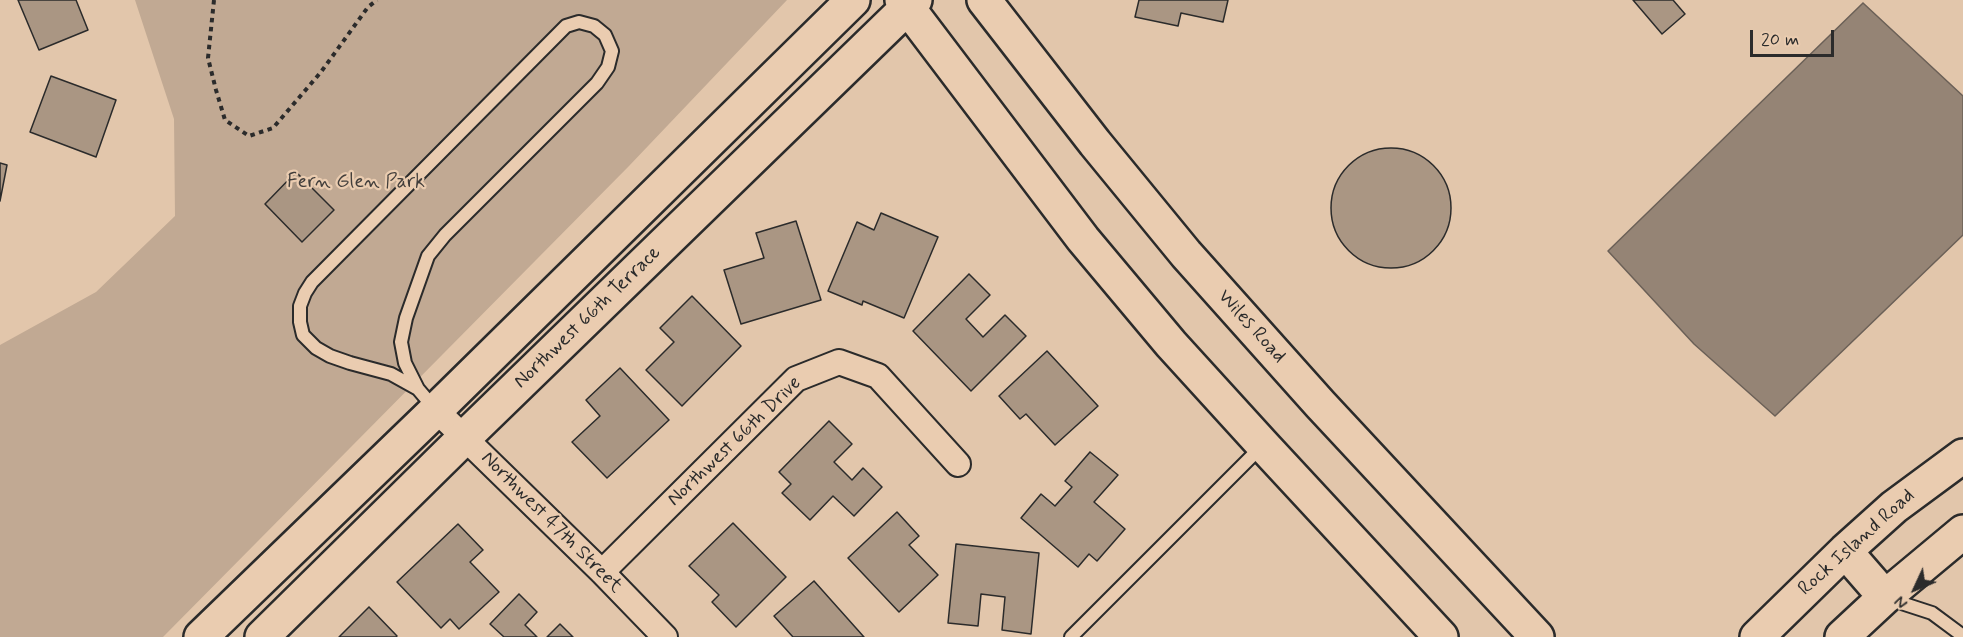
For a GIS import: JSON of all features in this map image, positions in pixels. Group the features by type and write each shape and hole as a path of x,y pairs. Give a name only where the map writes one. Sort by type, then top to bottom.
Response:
{"main road":[{"name":"Northwest 66th Terrace","path":"201,637 427,400 853,0"},
{"name":"Wiles Road","path":"984,0 1095,143 1186,254 1328,412 1537,637"},
{"name":"Northwest 66th Terrace","path":"262,637 908,2"},
{"path":"908,2 1083,238 1171,344 1441,637"},
{"name":"Rock Island Road","path":"1757,637 1845,551 1894,507 1963,456"},
{"path":"1842,637 1885,597 1963,532"},
{"path":"1845,551 1885,597"}],"street":[{"name":"Northwest 66th Drive","path":"602,572 796,379 840,362 878,375 958,464"},
{"name":"Northwest 47th Street","path":"427,400 665,637"}],"lane":[{"path":"579,22 594,26 605,35 612,51 608,67 597,83 445,235 428,256 400,342 405,363 427,400 391,374 350,363 316,348 303,335 300,322 300,306 305,293 312,282 566,26 579,22"},
{"path":"1071,637 1263,445"},
{"path":"1885,597 1932,613 1963,636"}],"path":[{"path":"214,0 208,58 216,90 225,120 249,136 273,128 321,72 368,7 377,0"}],"green space":[{"name":"Fern Glen Park","path":"135,0 787,0 629,166 163,637 0,637 0,345 96,292 175,216 174,119"}],"shaded area":[{"path":"1863,3 1963,96 1963,235 1775,416 1694,344 1608,251"}],"building":[{"path":"18,0 76,0 88,30 39,50"},
{"path":"1139,0 1228,0 1223,22 1181,13 1178,26 1135,17"},
{"path":"1633,0 1673,0 1685,14 1662,34"},
{"path":"51,76 116,100 96,157 30,132"},
{"path":"1391,148 1414,152 1434,165 1447,185 1451,208 1447,231 1434,251 1414,264 1391,268 1368,264 1348,251 1335,231 1331,208 1335,185 1348,165 1368,152"},
{"path":"0,163 7,165 0,201"},
{"path":"296,172 334,210 302,242 265,204"},
{"path":"881,213 938,237 904,318 863,301 862,305 828,291 857,222 874,230"},
{"path":"796,221 821,300 741,324 724,270 764,258 756,233"},
{"path":"969,274 990,295 966,319 983,337 1005,315 1026,336 971,391 913,331"},
{"path":"692,296 741,346 682,406 646,370 674,342 660,328"},
{"path":"1047,351 1098,406 1055,445 1026,414 1020,419 999,396"},
{"path":"620,368 669,420 607,478 572,442 600,416 586,400"},
{"path":"829,421 852,444 834,462 852,480 863,468 882,487 854,516 833,496 810,520 782,493 791,484 779,472"},
{"path":"1090,452 1118,475 1094,502 1125,529 1097,561 1089,554 1078,567 1021,518 1041,494 1055,506 1072,487 1065,481"},
{"path":"897,512 919,536 909,545 938,575 899,612 848,558"},
{"path":"733,523 786,577 736,627 712,602 719,595 689,566"},
{"path":"458,524 483,550 470,562 499,592 459,629 450,619 441,628 397,582"},
{"path":"956,544 1039,553 1031,634 1002,630 1005,597 981,594 978,626 948,623"},
{"path":"814,581 864,637 793,637 774,616"},
{"path":"519,594 537,612 525,625 537,637 504,637 490,624"},
{"path":"369,607 396,637 339,637"},
{"path":"560,624 573,637 547,637"}]}
